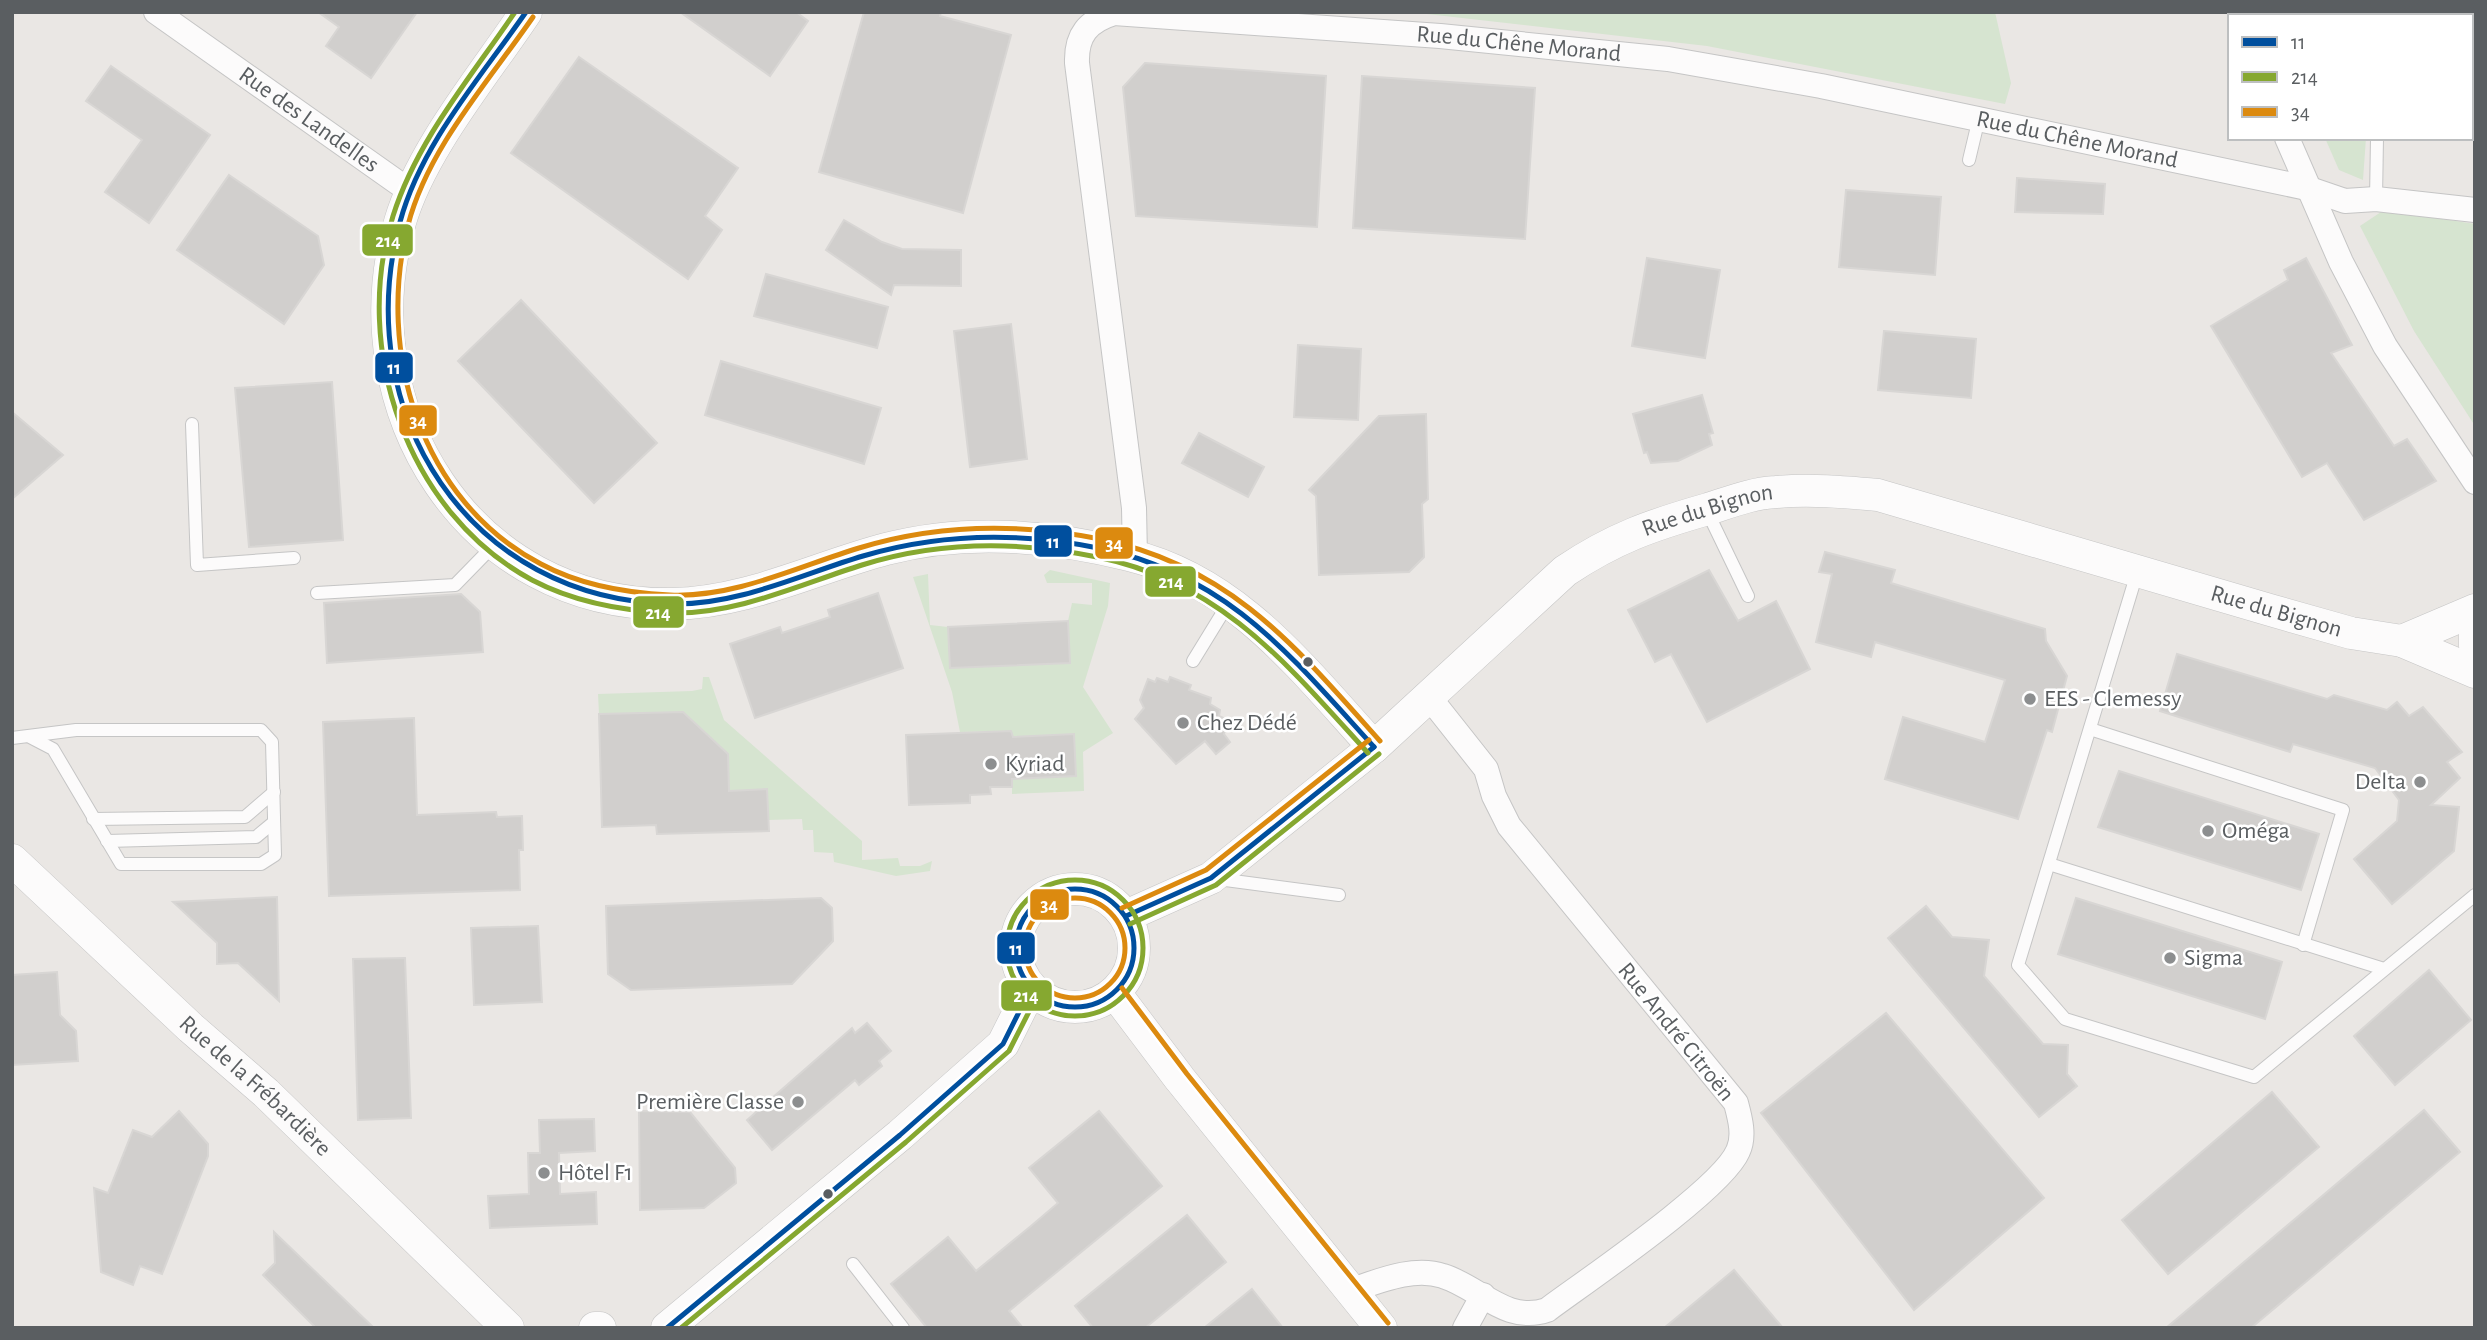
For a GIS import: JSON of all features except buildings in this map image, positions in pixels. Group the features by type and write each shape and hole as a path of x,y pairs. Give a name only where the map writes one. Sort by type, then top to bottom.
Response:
{"street":[{"name":"Rue des Landelles","path":"156,12 411,192"},
{"path":"526,12 427,158 411,192 394,243 388,286 387,331 402,414 428,468 457,509 495,544 562,584 590,594 628,602 670,604 736,597 885,550 948,538 1039,538 1135,556 1198,581 1230,601 1275,639 1374,747"},
{"name":"Rue du Chêne Morand","path":"1135,556 1134,508 1077,63 1080,39 1086,27 1098,18 1133,13 1440,36 1668,59 1979,118 2307,188 2345,201 2376,199 2475,210"},
{"path":"2288,140 2307,188 2385,346 2475,482"},
{"name":"Rue du Bignon","path":"1126,916 1211,878 1374,747 1565,571 1626,534 1706,509 1774,492 1824,491 1878,495 2351,633 2402,641 2475,671"},
{"path":"2402,641 2475,610"},
{"path":"2475,625 2475,646"},
{"name":"Rue André Citroën","path":"1352,1290 1419,1273 1442,1275 1517,1315 1534,1315 1547,1310 1704,1188 1738,1151 1742,1129 1736,1103 1509,826 1494,796 1486,769 1429,697"},
{"name":"Rue de la Frébardière","path":"12,860 266,1093 500,1324"},
{"path":"1082,889 1107,898 1126,916 1135,947 1133,964 1115,993 1100,1003 1073,1007 1046,1000 1031,988 1021,973 1016,955 1020,929 1034,905 1048,895 1082,889"},
{"path":"667,1328 890,1143 1003,1044 1031,988"},
{"path":"1115,993 1180,1079 1381,1328"},
{"path":"1465,1328 1482,1295"}],"lane":[{"path":"1969,160 1979,118"},
{"path":"2376,199 2377,140"},
{"path":"192,424 197,565 294,558"},
{"path":"1706,509 1748,596"},
{"path":"317,593 455,585 495,544"},
{"path":"2138,570 2018,965 2065,1020 2254,1077 2475,895"},
{"path":"1193,661 1230,601"},
{"path":"2090,729 2343,810 2303,945"},
{"path":"12,738 28,736 76,730 261,730 272,742 275,855 261,863 121,863 53,749 28,736"},
{"path":"93,819 245,817 274,792"},
{"path":"107,841 256,837 274,822"},
{"path":"2049,864 2384,969"},
{"path":"1211,878 1339,895"},
{"path":"853,1264 903,1328"}],"green space":[{"path":"1995,12 2011,83 2005,104 1707,46 1418,13"},
{"path":"2326,140 2366,140 2363,180 2339,170"},
{"path":"2384,210 2475,224 2475,426 2414,331 2360,226"},
{"path":"1050,570 1110,583 1108,606 1083,687 1113,733 1083,752 1084,791 1012,794 1012,779 1075,776 1073,734 1013,737 1010,731 960,732 952,692 913,577 928,574 930,625 948,627 951,668 1070,663 1068,621 1072,603 1092,605 1092,583 1047,583 1044,575"},
{"path":"703,677 709,677 724,720 862,841 862,860 898,858 900,866 920,866 932,861 930,871 896,876 834,862 833,853 814,852 813,830 803,830 802,819 768,820 767,789 729,791 728,754 683,712 599,714 598,694 692,691 702,689"}],"transit line":[{"name":"214","path":"515,12 431,135 403,188 393,216 382,267 379,319 386,372 400,422 422,470 452,513 488,551 532,580 582,600 635,610 670,613 744,604 862,565 920,551 1009,546 1097,557 1141,569 1180,586 1216,607 1249,631 1279,658 1368,753"},
{"name":"11","path":"526,12 454,112 422,165 400,222 389,293 392,361 410,426 441,483 484,532 537,570 601,595 673,604 698,603 746,594 892,548 951,539 1009,537 1098,548 1143,560 1184,577 1220,598 1284,650 1374,747"},
{"name":"34","path":"533,17 462,116 430,169 408,225 400,273 398,322 404,371 417,418 437,462 465,502 499,537 541,564 587,583 620,590 670,595 694,595 743,586 859,548 949,530 1009,528 1100,539 1146,552 1187,569 1224,590 1258,615 1289,643 1380,741"},
{"name":"34","path":"1122,908 1206,870 1369,740"},
{"name":"11","path":"1126,916 1211,878 1374,747"},
{"name":"214","path":"1130,924 1216,885 1379,754"},
{"name":"214","path":"1075,880 1101,885 1123,900 1138,922 1143,948 1138,974 1123,996 1101,1011 1075,1016 1049,1011 1027,996 1012,974 1007,948 1012,922 1027,900 1049,885 1075,880"},
{"name":"11","path":"1075,889 1098,893 1117,906 1130,925 1134,948 1130,971 1117,990 1098,1003 1075,1007 1052,1003 1033,990 1020,971 1016,948 1020,925 1033,906 1052,893 1075,889"},
{"name":"34","path":"1065,898 1085,898 1111,912 1122,929 1125,948 1122,967 1111,984 1085,998 1065,998 1047,990 1033,976 1025,958 1025,938 1033,920 1047,906 1065,898"},
{"name":"11","path":"667,1328 900,1135 1003,1044 1031,988"},
{"name":"34","path":"1122,988 1187,1074 1388,1323"},
{"name":"214","path":"681,1328 906,1142 1009,1051 1039,992"}],"place":[{"name":"EES - Clemessy","path":"2030,699"},
{"name":"Chez Dédé","path":"1183,723"},
{"name":"Kyriad","path":"991,764"},
{"name":"Delta","path":"2420,782"},
{"name":"Oméga","path":"2208,831"},
{"name":"Sigma","path":"2170,958"},
{"name":"Première Classe","path":"798,1102"},
{"name":"Hôtel F1","path":"544,1173"}]}
